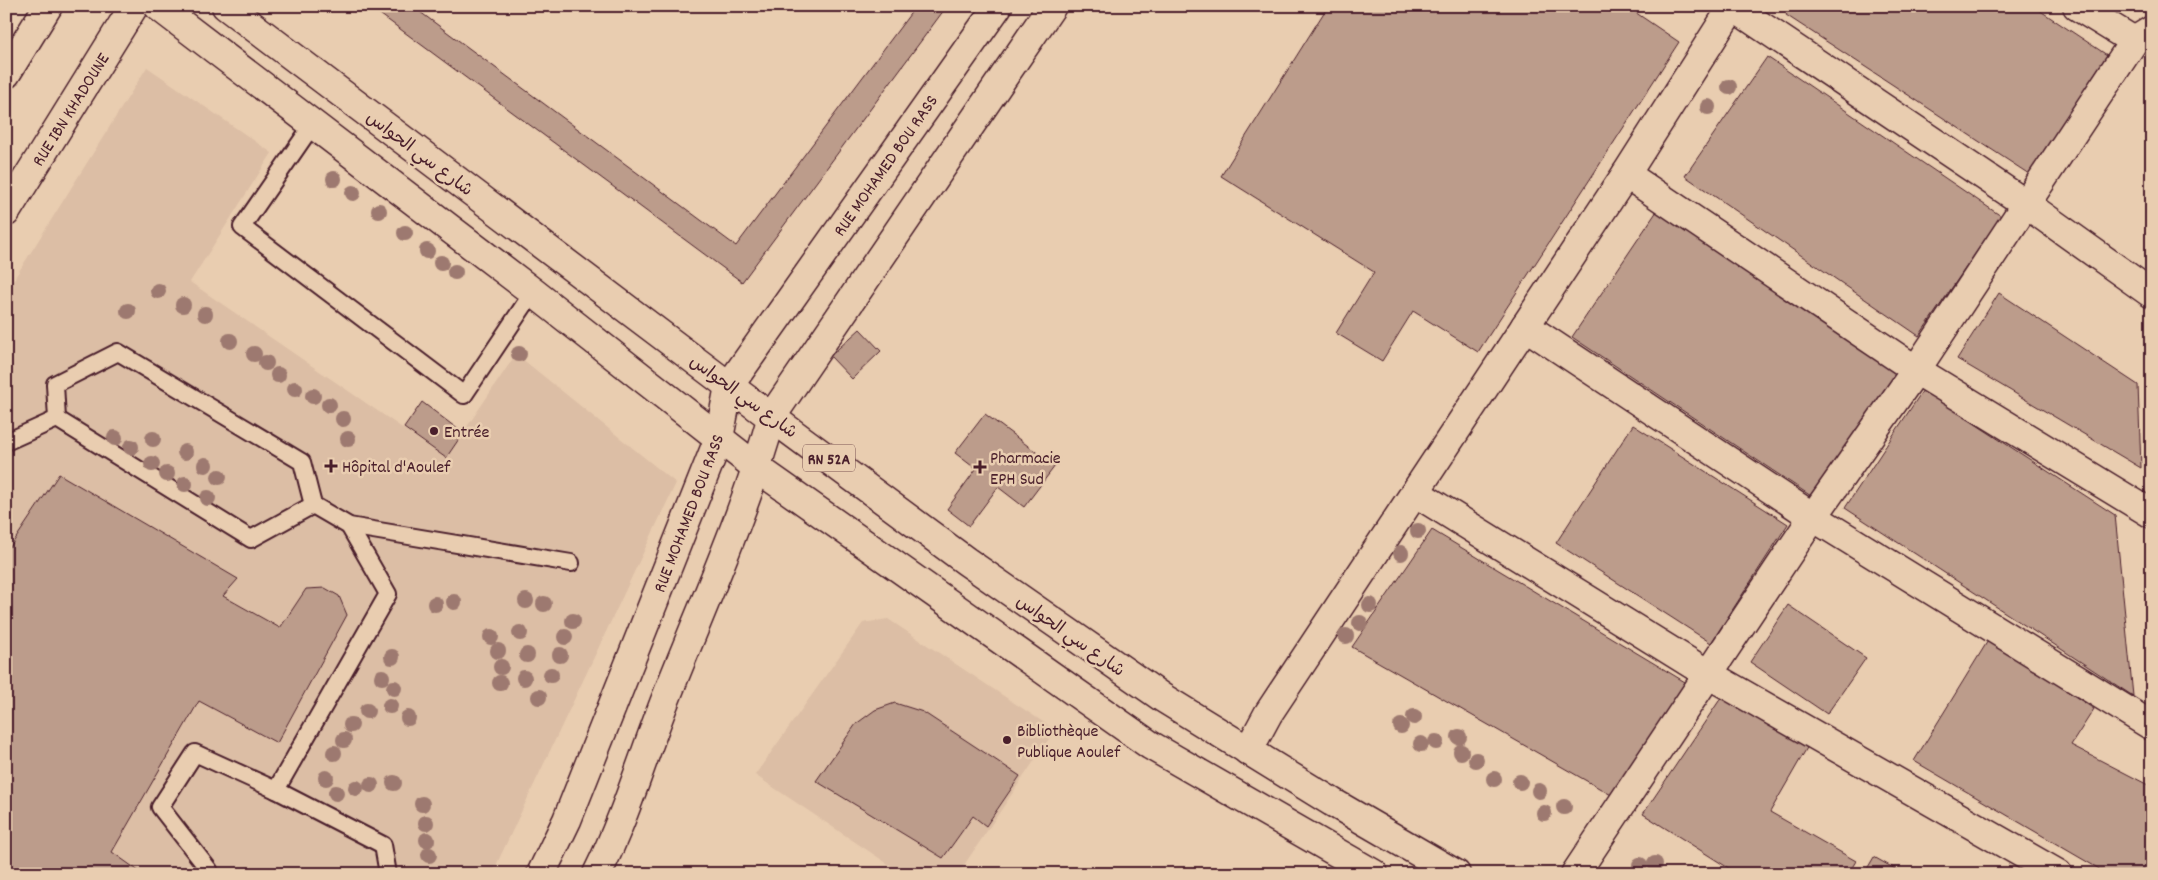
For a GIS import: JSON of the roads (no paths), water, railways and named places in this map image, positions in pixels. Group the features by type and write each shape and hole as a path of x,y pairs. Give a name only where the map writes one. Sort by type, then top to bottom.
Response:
{"street":[{"path":"6,74 48,6"},
{"name":"RUE IBN KHADOUNE","path":"6,212 134,6"},
{"name":"RN 52A","path":"158,6 533,292 757,468 1150,745 1374,874"},
{"name":"شارع سي الحواس","path":"226,6 729,386 966,561 1163,698 1248,752 1456,874"},
{"name":"RUE MOHAMED BOU RASS","path":"541,874 567,820 719,438 729,386 998,6"},
{"path":"597,874 611,844 664,701 757,468 772,416 1052,6"},
{"path":"1575,874 1813,517 1916,370 2026,204 2143,35 2077,6"},
{"path":"1248,752 1268,714 1626,174 1733,7 2026,204 2152,294"},
{"path":"1626,174 1916,370 2152,514"},
{"path":"1525,326 1813,517 2152,726"},
{"path":"1416,493 1708,674 2058,874"}],"lane":[{"path":"313,124 242,227 464,395 533,292"},
{"path":"57,419 55,384 118,352 302,462 313,505 349,526 571,562"},
{"path":"6,442 57,419"},
{"path":"57,419 251,539 313,505"},
{"path":"276,790 388,594 349,526"},
{"path":"210,874 209,870 160,806 195,753 276,790 383,845 388,874"}],"place":[{"name":"Entrée","path":"434,431"},
{"name":"Hôpital d'Aoulef","path":"331,466"},
{"name":"Pharmacie EPH Sud","path":"980,467"},
{"name":"Bibliothèque Publique Aoulef","path":"1007,740"}]}
